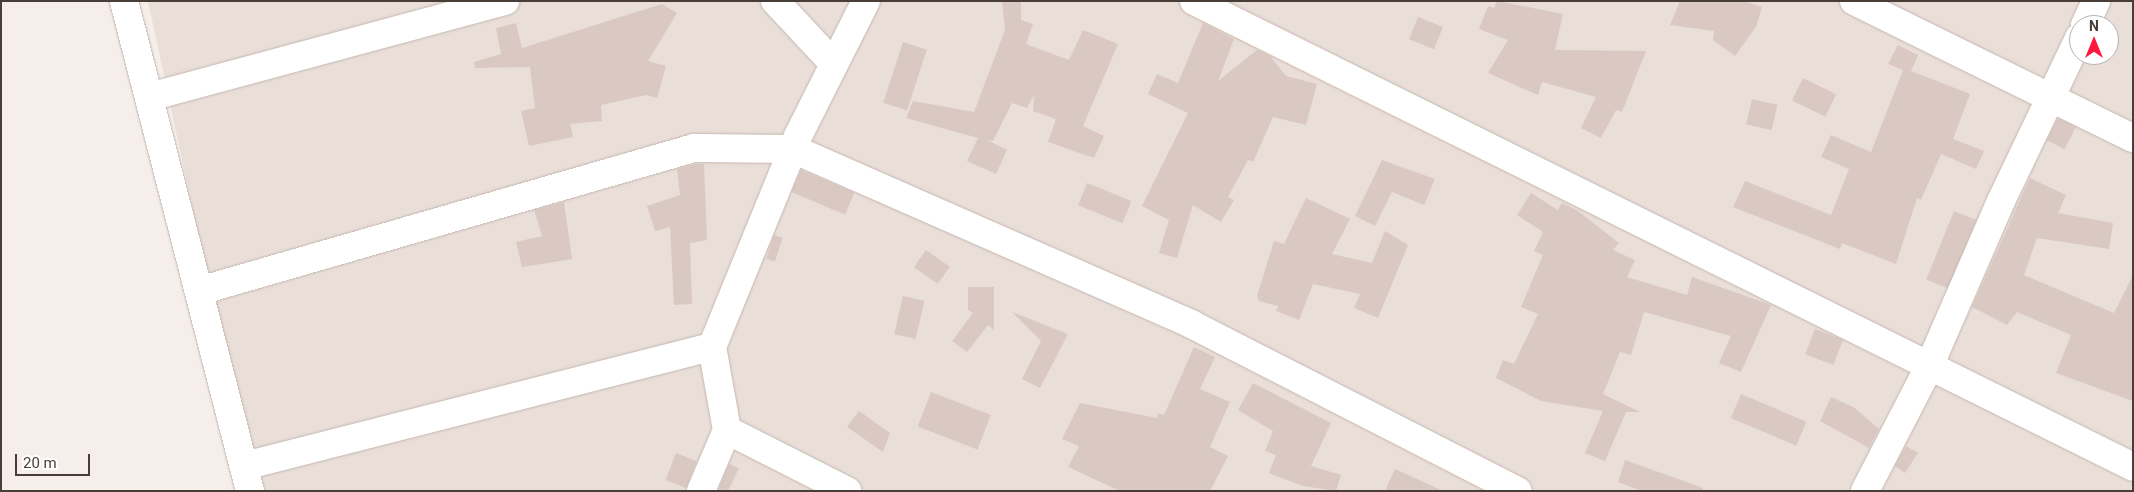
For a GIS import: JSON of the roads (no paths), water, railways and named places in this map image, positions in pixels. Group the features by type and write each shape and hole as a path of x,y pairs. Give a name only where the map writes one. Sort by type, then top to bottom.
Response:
{"street":[{"path":"124,1 247,479 712,347"},
{"path":"149,97 505,1"},
{"path":"774,1 834,64"},
{"path":"701,491 727,430 712,347 793,149 866,1"},
{"path":"1194,1 1928,369 2133,467"},
{"path":"1854,1 2133,138"},
{"path":"2090,15 2096,1"},
{"path":"1865,491 1928,369 2069,59"},
{"path":"199,291 694,148 793,149 1191,324 1518,491"},
{"path":"727,430 847,491"}]}
